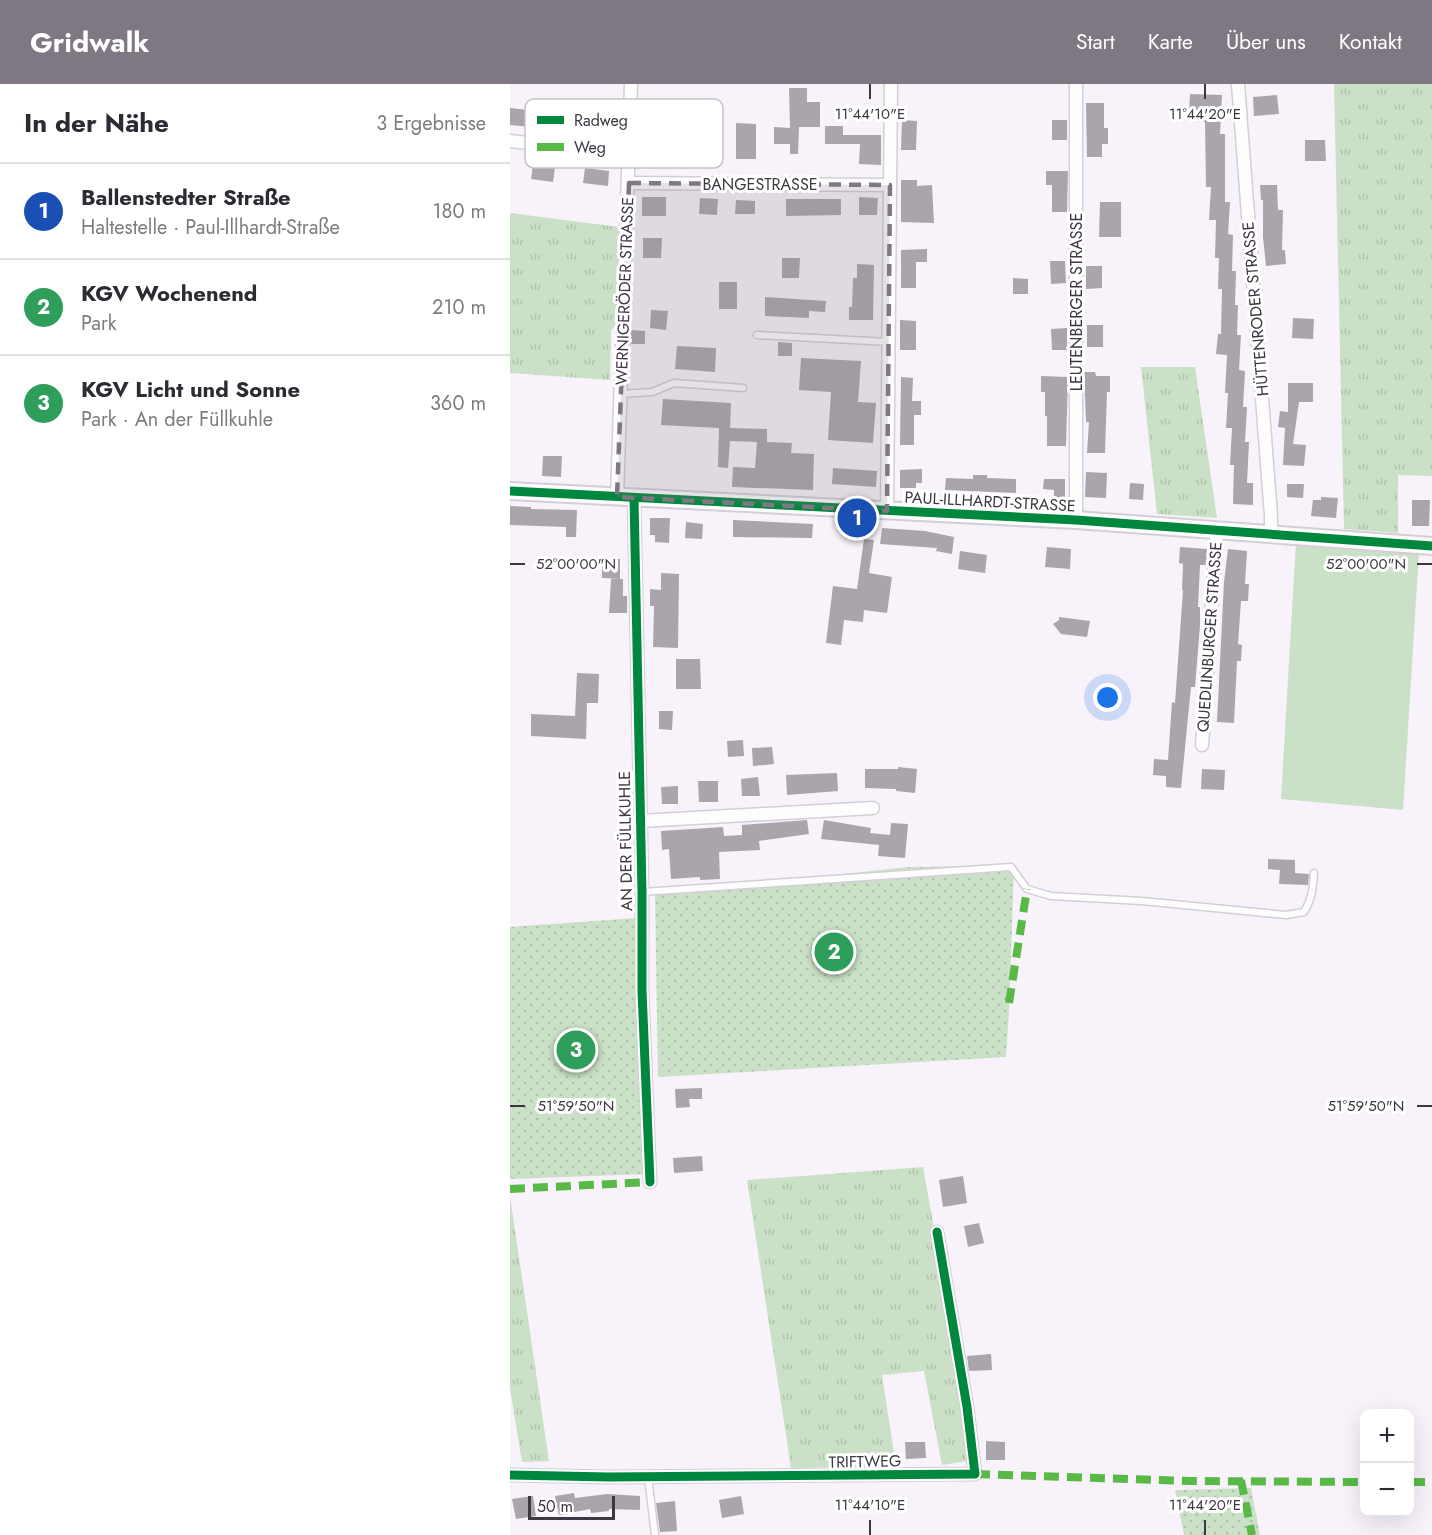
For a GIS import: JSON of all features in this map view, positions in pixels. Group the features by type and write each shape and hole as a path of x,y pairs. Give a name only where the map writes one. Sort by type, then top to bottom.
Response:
{"street":[{"name":"WERNIGERÖDER STRASSE","path":"631,84 631,99"},
{"path":"887,511 891,84"},
{"name":"LEUTENBERGER STRASSE","path":"1076,84 1076,520"},
{"name":"HÜTTENRODER STRASSE","path":"1238,84 1272,516 1271,533"},
{"path":"510,141 525,143"},
{"name":"WERNIGERÖDER STRASSE","path":"625,498 620,394 629,168"},
{"name":"BANGESTRASSE","path":"629,183 890,185"},
{"name":"PAUL-ILLHARDT-STRASSE","path":"510,491 1076,520 1432,546"},
{"name":"AN DER FÜLLKUHLE","path":"625,498 640,821 642,991 650,1182"},
{"name":"QUEDLINBURGER STRASSE","path":"1202,745 1216,529"},
{"name":"AN DER FÜLLKUHLE","path":"640,821 873,808"},
{"name":"TRIFTWEG","path":"510,1475 648,1477 975,1474 967,1407 937,1232"}],"lane":[{"path":"757,335 889,342"},
{"path":"620,394 652,392 674,383 743,388"},
{"path":"642,892 1011,867 1027,889 1051,896 1142,901 1286,915 1304,912 1311,896 1314,873"},
{"path":"648,1477 655,1535"}],"highlighted area":[{"path":"629,183 890,185 887,511 617,497"}],"green space":[{"path":"1334,84 1432,84 1432,476 1398,475 1398,533 1344,529"},
{"path":"510,213 619,227 616,324 611,331 610,380 510,373"},
{"path":"1141,367 1195,367 1217,518 1157,514"},
{"path":"1296,542 1419,552 1403,810 1281,799"},
{"path":"1014,866 1006,1057 658,1077 655,894 909,867"},
{"path":"636,918 647,1174 510,1179 510,927"},
{"path":"923,1167 951,1322 969,1452 967,1461 942,1465 924,1371 882,1375 896,1466 791,1468 747,1180"},
{"path":"510,1196 549,1461 522,1462 510,1388"},
{"path":"1251,1488 1260,1535 1184,1535 1175,1490"}],"building":[{"path":"789,88 807,88 807,102 820,102 820,127 799,127 798,154 790,154 790,144 774,144 774,127 790,128"},
{"path":"1190,94 1222,95 1220,134 1225,134 1225,202 1230,202 1228,234 1233,235 1232,271 1236,271 1237,335 1241,335 1239,370 1245,371 1243,407 1247,407 1245,442 1249,442 1247,483 1253,483 1253,505 1233,504 1234,465 1230,465 1232,428 1226,428 1227,355 1216,354 1218,334 1221,334 1222,289 1218,289 1219,258 1215,258 1216,220 1209,220 1211,187 1206,187 1205,122 1198,122 1199,114 1189,114"},
{"path":"1277,95 1279,114 1254,116 1253,97"},
{"path":"1086,103 1104,103 1104,128 1108,128 1108,144 1102,144 1102,157 1087,157"},
{"path":"510,108 525,110 525,126 510,125"},
{"path":"902,120 917,121 916,150 901,150"},
{"path":"1052,120 1067,120 1067,140 1052,140"},
{"path":"736,123 756,124 756,159 736,159"},
{"path":"825,126 843,126 843,135 881,135 881,165 859,164 860,144 825,144"},
{"path":"1305,140 1325,140 1326,161 1305,161"},
{"path":"532,168 555,168 553,182 531,179"},
{"path":"585,168 609,171 608,186 583,183"},
{"path":"1046,171 1068,171 1067,212 1052,212 1052,185 1046,185"},
{"path":"901,180 917,180 917,186 932,185 934,223 901,222"},
{"path":"1260,185 1277,185 1278,210 1283,210 1282,250 1285,250 1286,264 1266,266 1263,200 1261,200"},
{"path":"642,197 666,197 666,216 642,216"},
{"path":"859,197 878,198 877,215 859,215"},
{"path":"700,198 718,199 717,215 699,214"},
{"path":"786,199 841,199 841,215 786,216"},
{"path":"736,200 755,201 755,214 735,214"},
{"path":"1100,202 1121,202 1121,237 1099,237"},
{"path":"643,238 662,238 661,258 643,258"},
{"path":"927,249 927,262 916,262 916,288 901,288 901,250"},
{"path":"782,258 800,258 799,278 782,278"},
{"path":"1050,261 1065,261 1066,283 1051,284"},
{"path":"857,264 874,265 873,320 849,320 853,278 857,278"},
{"path":"1086,266 1102,266 1102,288 1086,289"},
{"path":"1013,278 1028,279 1028,294 1013,294"},
{"path":"719,282 737,282 737,309 719,309"},
{"path":"765,297 826,301 825,312 809,311 809,318 765,316"},
{"path":"651,310 668,311 666,330 650,328"},
{"path":"1293,318 1314,319 1313,339 1292,338"},
{"path":"900,320 916,321 916,350 900,350"},
{"path":"1087,325 1103,325 1103,347 1087,347"},
{"path":"1067,328 1067,350 1052,350 1051,329"},
{"path":"631,330 645,331 645,344 630,344"},
{"path":"778,342 792,343 792,356 778,356"},
{"path":"677,346 716,348 715,372 675,369"},
{"path":"801,358 861,361 858,402 876,403 873,443 828,440 831,392 799,390"},
{"path":"1084,372 1095,372 1096,376 1110,376 1110,392 1107,392 1105,453 1087,453 1089,422 1086,422"},
{"path":"1041,376 1068,377 1066,446 1047,446 1045,392 1041,392"},
{"path":"901,377 913,378 912,401 921,401 921,415 914,415 914,445 900,445"},
{"path":"1288,383 1313,383 1313,402 1299,402 1293,444 1306,445 1304,466 1283,465 1285,428 1278,427 1280,411 1288,412"},
{"path":"663,399 731,403 730,428 767,429 767,442 792,443 791,453 814,454 813,490 732,487 733,467 755,468 757,442 730,441 728,468 718,467 719,428 661,425"},
{"path":"543,456 562,456 561,477 542,476"},
{"path":"833,468 877,471 876,487 832,484"},
{"path":"922,469 922,483 916,483 916,488 900,488 900,470"},
{"path":"1086,472 1107,473 1106,498 1085,497"},
{"path":"973,475 1016,479 1016,493 945,490 946,478 973,479"},
{"path":"1044,479 1065,479 1065,498 1054,498 1054,490 1043,489"},
{"path":"1130,483 1144,484 1143,500 1129,499"},
{"path":"1287,484 1304,484 1303,498 1287,497"},
{"path":"1321,497 1338,498 1336,518 1311,516 1313,500 1321,500"},
{"path":"1412,500 1430,500 1429,526 1412,526"},
{"path":"510,506 577,510 576,537 566,537 566,527 510,525"},
{"path":"650,518 670,518 669,543 655,542 655,535 650,535"},
{"path":"733,520 813,524 812,538 733,537"},
{"path":"686,522 703,524 702,539 685,538"},
{"path":"882,528 925,531 954,537 952,554 936,551 937,548 880,544"},
{"path":"864,539 874,540 869,573 892,577 887,613 864,610 863,622 844,620 841,645 826,643 833,586 857,589"},
{"path":"1047,547 1071,549 1070,569 1045,567"},
{"path":"1180,547 1207,549 1206,565 1200,565 1198,607 1200,607 1200,625 1195,687 1191,687 1181,788 1166,787 1166,776 1153,775 1154,759 1168,760 1172,702 1175,703 1183,590 1183,564 1179,563"},
{"path":"1228,549 1247,551 1245,584 1249,584 1248,601 1241,601 1238,644 1242,645 1241,661 1237,661 1234,723 1217,722 1224,582"},
{"path":"960,551 987,555 985,573 958,569"},
{"path":"602,559 620,559 620,579 602,578"},
{"path":"661,573 679,574 678,648 653,647 654,606 650,606 650,589 661,590"},
{"path":"611,579 623,579 623,596 627,596 627,613 609,613"},
{"path":"1059,617 1090,621 1087,637 1061,634 1053,624 1059,620"},
{"path":"676,659 700,659 701,689 676,689"},
{"path":"577,673 599,674 598,703 587,703 586,739 531,736 531,714 575,716"},
{"path":"659,711 673,711 672,730 659,729"},
{"path":"743,740 744,756 728,757 727,741"},
{"path":"772,747 774,764 753,766 752,748"},
{"path":"898,767 917,769 915,793 896,791 896,789 865,788 865,769 898,769"},
{"path":"1202,769 1225,770 1224,790 1201,789"},
{"path":"837,773 838,791 787,795 786,775"},
{"path":"758,777 760,796 742,796 741,779"},
{"path":"698,781 718,781 718,802 699,802"},
{"path":"678,786 678,804 662,804 661,787"},
{"path":"807,820 809,834 759,841 760,850 719,852 720,879 700,880 700,877 671,879 669,849 662,850 661,831 723,827 724,836 742,835 742,825"},
{"path":"824,820 871,828 870,833 890,835 891,823 908,824 905,858 878,856 879,845 821,839"},
{"path":"1268,859 1295,860 1295,873 1309,874 1308,885 1279,884 1280,870 1268,869"},
{"path":"702,1088 702,1099 689,1099 690,1107 676,1108 675,1089"},
{"path":"702,1156 703,1171 674,1173 673,1158"},
{"path":"963,1176 967,1203 943,1207 939,1180"},
{"path":"979,1223 984,1243 968,1247 964,1226"},
{"path":"991,1354 992,1370 969,1371 967,1356"},
{"path":"986,1441 1005,1442 1005,1460 986,1460"},
{"path":"905,1442 925,1442 926,1458 906,1459"},
{"path":"574,1493 575,1498 607,1494 640,1496 640,1510 609,1509 609,1511 591,1513 590,1509 559,1515 555,1496"},
{"path":"533,1496 536,1516 516,1519 512,1499"},
{"path":"741,1496 744,1514 722,1518 719,1500"},
{"path":"675,1501 677,1531 660,1532 656,1503"}],"marked path":[{"path":"1009,1003 1027,889"},
{"path":"510,1189 650,1182"},
{"path":"975,1474 1190,1481 1360,1482"},
{"path":"1241,1480 1252,1535"},
{"path":"1414,1482 1432,1482"}],"cycle path":[{"path":"510,491 1076,520 1432,546"},
{"path":"634,498 642,991 650,1182"},
{"path":"510,1475 609,1477 975,1474 967,1407 937,1232"}],"place":[{"name":"Ballenstedter Straße","path":"857,518"},
{"name":"KGV Wochenend","path":"834,952"},
{"name":"KGV Licht und Sonne","path":"576,1050"}]}
